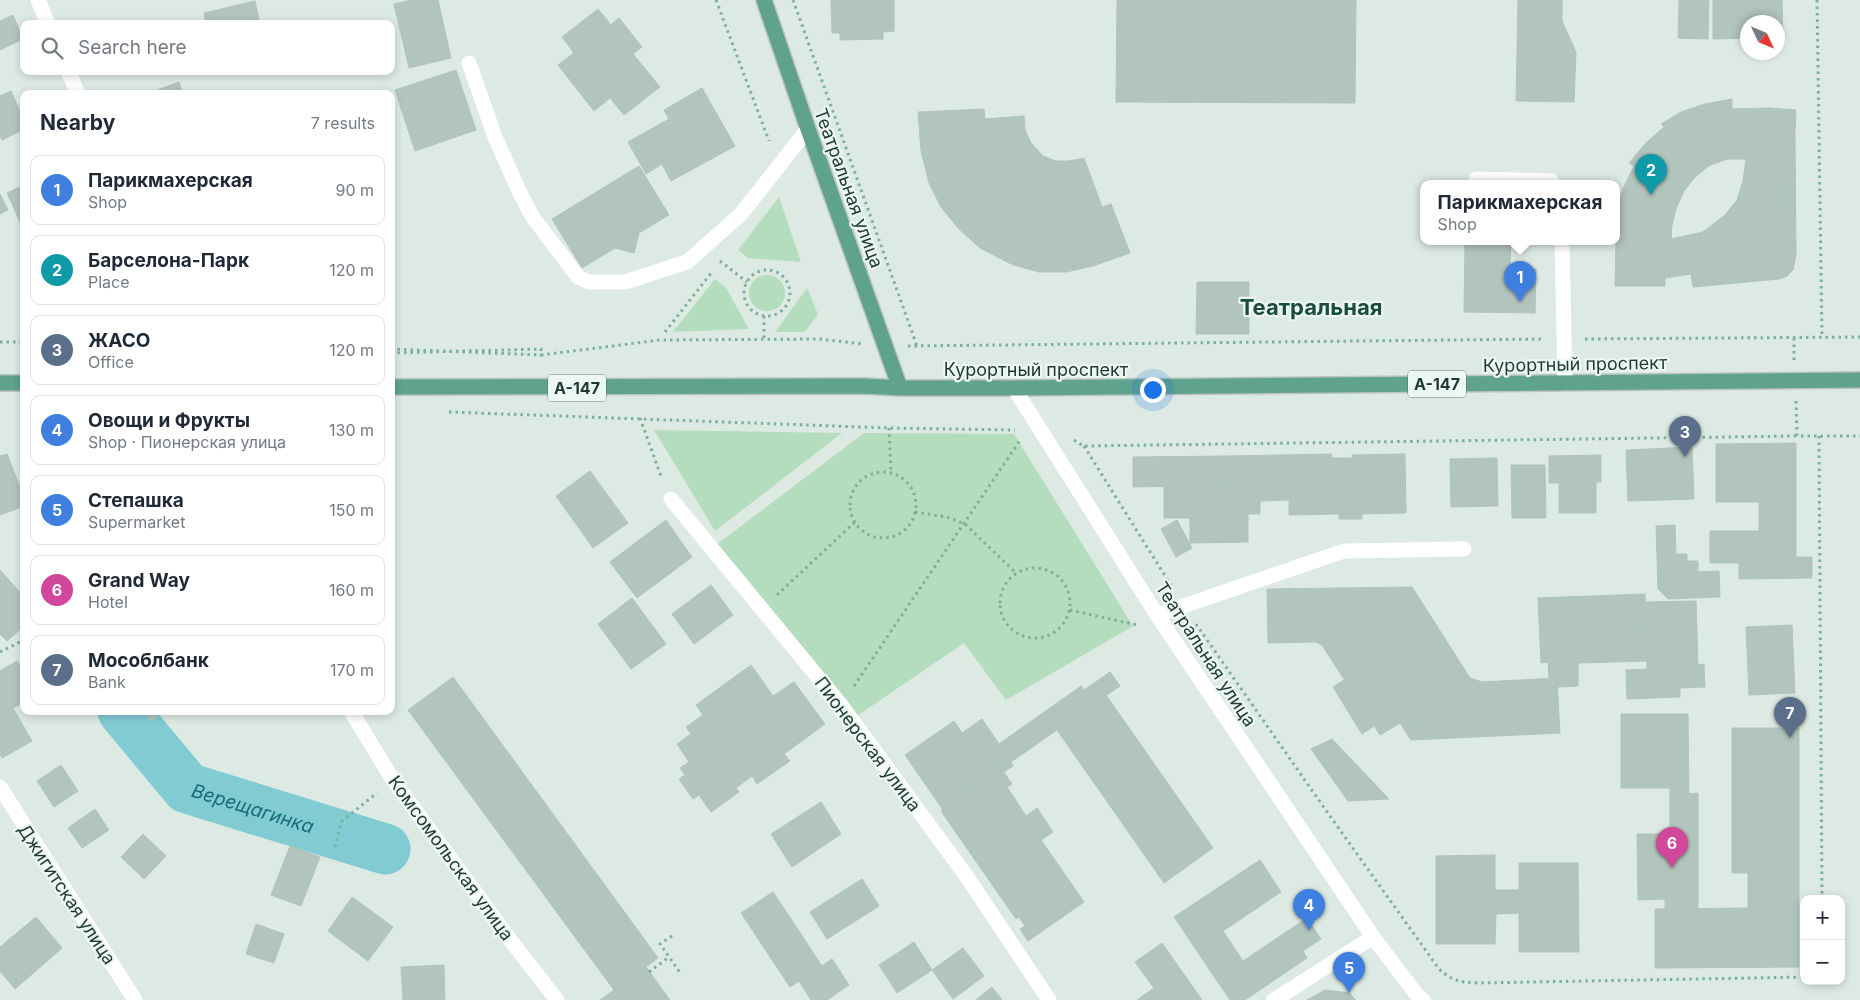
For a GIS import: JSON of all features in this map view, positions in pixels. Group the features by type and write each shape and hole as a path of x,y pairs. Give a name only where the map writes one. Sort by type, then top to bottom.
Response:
{"main road":[{"name":"Театральная улица","path":"764,0 900,388"},
{"name":"Курортный проспект","path":"395,387 864,386 900,388 1014,388 1860,380"},
{"path":"0,383 20,383"}],"street":[{"path":"38,0 46,20"},
{"path":"469,63 495,137 532,216 578,277 589,282 626,282 687,262 741,214 808,129"},
{"path":"70,75 76,90"},
{"path":"1476,179 1514,180"},
{"path":"1562,245 1565,383"},
{"name":"Театральная улица","path":"1014,388 1034,430 1157,615 1373,937 1417,995 1423,1000"},
{"name":"Пионерская улица","path":"671,500 841,705 967,877 1049,1000"},
{"path":"1157,615 1344,551 1464,549"},
{"name":"Комсомольская улица","path":"352,715 393,780 508,937 557,1000"},
{"name":"Джигитская улица","path":"0,787 135,1000"},
{"path":"1274,1000 1373,937"}],"path":[{"path":"716,0 779,167"},
{"path":"794,0 917,346"},
{"path":"1817,0 1822,337"},
{"path":"720,261 747,282"},
{"path":"770,270 780,274 788,283 790,296 786,307 776,314 764,316 753,312 745,302 744,290 747,282 758,272 770,270"},
{"path":"764,316 764,340"},
{"path":"395,351 541,354 660,340 819,339 886,347 1860,337"},
{"path":"1794,338 1797,436"},
{"path":"0,342 20,342"},
{"path":"448,412 889,428 1056,431 1084,446 1860,436"},
{"path":"640,418 671,500"},
{"path":"889,428 891,473"},
{"path":"841,705 965,524 1034,430"},
{"path":"1819,436 1822,895"},
{"path":"1084,446 1183,605 1325,809 1440,969 1449,978 1461,982 1477,983 1800,977"},
{"path":"884,472 902,478 911,487 915,499 915,512 905,529 882,538 870,535 855,522 850,504 856,486 872,474 884,472"},
{"path":"915,512 946,517 965,524 1016,573"},
{"path":"762,610 855,522"},
{"path":"1036,567 1050,570 1061,578 1068,590 1071,604 1068,617 1059,628 1048,636 1041,638 1027,637 1015,632 1002,616 1000,595 1006,582 1016,573 1036,567"},
{"path":"1070,610 1137,625"},
{"path":"0,652 20,642"},
{"path":"335,847 342,821 393,780"},
{"path":"672,936 660,944 681,974"},
{"path":"649,972 669,957"}],"green space":[{"path":"779,197 801,262 748,258 738,250"},
{"path":"767,275 779,281 785,293 779,305 767,311 755,305 749,293 755,281"},
{"path":"715,279 726,288 749,329 673,332"},
{"path":"807,288 818,314 805,332 775,332"},
{"path":"654,430 842,433 715,531"},
{"path":"864,433 1014,434 1133,626 1006,700 964,643 857,716 716,545"}],"building":[{"path":"412,0 438,0 451,58 409,68 394,4"},
{"path":"831,0 894,0 894,31 883,32 883,39 840,40 840,33 832,33"},
{"path":"1117,0 1356,0 1355,103 1116,102"},
{"path":"1518,0 1562,0 1562,21 1576,52 1574,102 1516,101"},
{"path":"1679,0 1709,0 1708,39 1678,38"},
{"path":"1713,0 1782,0 1782,15 1740,15 1740,38 1713,39"},
{"path":"255,1 259,20 205,20 204,13"},
{"path":"598,9 611,25 619,18 642,47 633,54 660,87 624,115 610,98 594,111 558,65 574,53 562,37"},
{"path":"13,15 20,32 20,40 0,50 0,21"},
{"path":"456,70 476,130 415,151 395,90"},
{"path":"179,82 182,90 157,90"},
{"path":"702,88 735,146 671,181 662,164 646,174 628,142 669,119 664,110"},
{"path":"11,91 20,112 20,131 2,140 0,135 0,96"},
{"path":"1732,99 1732,109 1769,108 1796,110 1794,154 1777,211 1782,214 1772,231 1753,253 1755,256 1741,269 1709,283 1693,287 1691,274 1665,278 1665,286 1615,286 1616,245 1620,245 1620,198 1634,166 1629,163 1646,143 1664,127 1661,124 1681,112 1705,104","holes":["1728,159 1746,159 1743,181 1737,200 1725,215 1703,232 1671,239 1676,209 1684,191 1695,177 1710,165"]},
{"path":"984,109 985,119 1024,116 1025,130 1031,143 1043,156 1056,161 1084,158 1102,207 1111,204 1130,253 1093,266 1066,272 1039,272 1013,265 980,248 959,229 941,207 929,183 921,151 918,112"},
{"path":"1795,138 1796,255 1793,270 1787,276 1779,279 1693,287 1709,283 1741,269 1755,256 1753,253 1772,231 1782,214 1777,211 1794,154"},
{"path":"639,166 669,215 639,233 634,253 615,248 582,268 552,219"},
{"path":"20,187 20,222 7,193"},
{"path":"0,194 8,210 0,214"},
{"path":"1465,245 1511,245 1510,268 1536,269 1535,313 1464,312"},
{"path":"1197,282 1249,282 1249,334 1196,334"},
{"path":"1796,443 1796,557 1812,557 1812,578 1739,579 1739,563 1710,563 1710,531 1759,531 1759,502 1716,502 1716,444"},
{"path":"1692,447 1694,499 1628,501 1626,450"},
{"path":"7,454 20,487 20,508 0,515 0,456"},
{"path":"1331,454 1332,458 1352,458 1352,455 1405,454 1406,513 1362,514 1362,519 1339,519 1339,514 1289,515 1289,500 1260,501 1260,514 1248,514 1248,542 1190,543 1190,518 1164,518 1164,486 1228,485 1228,456"},
{"path":"1601,455 1601,482 1596,482 1596,513 1559,513 1559,483 1549,483 1549,456"},
{"path":"1228,456 1228,485 1133,487 1133,457"},
{"path":"1497,458 1498,506 1451,507 1450,459"},
{"path":"1511,465 1545,465 1546,518 1512,518"},
{"path":"590,471 628,523 593,548 556,496"},
{"path":"666,520 692,557 637,598 610,562"},
{"path":"1177,520 1192,548 1176,557 1161,529"},
{"path":"1675,525 1676,554 1687,554 1687,561 1698,561 1698,572 1719,571 1720,597 1668,599 1658,589 1656,526"},
{"path":"0,570 20,592 20,630 7,641 0,634"},
{"path":"711,585 733,615 694,644 672,614"},
{"path":"1412,587 1470,678 1413,714 1422,729 1409,737 1400,723 1380,735 1322,645"},
{"path":"1412,587 1322,645 1316,642 1268,643 1267,589"},
{"path":"1645,594 1647,661 1578,663 1578,686 1558,687 1557,678 1549,678 1548,662 1541,663 1538,598"},
{"path":"632,598 666,644 631,669 598,624"},
{"path":"1696,601 1698,665 1704,664 1705,687 1680,688 1680,697 1627,699 1626,670 1647,669 1646,602"},
{"path":"1792,625 1795,693 1749,695 1746,627"},
{"path":"17,661 20,666 20,704 0,715 0,671"},
{"path":"751,665 773,696 794,682 825,724 784,754 790,761 757,784 752,776 736,788 739,792 711,812 699,795 693,799 679,779 685,775 680,768 689,762 677,744 691,734 686,727 703,715 696,705"},
{"path":"1110,672 1120,686 1011,762 1013,766 1004,772 998,764 961,790 965,795 943,810 905,755 954,721 962,733 982,719 999,744 1081,686 1084,690"},
{"path":"453,677 658,958 614,990 408,710"},
{"path":"1470,678 1482,682 1557,678 1560,733 1411,740 1409,737 1422,729 1413,714"},
{"path":"1344,680 1374,726 1362,734 1333,687"},
{"path":"1106,695 1213,848 1164,883 1057,730"},
{"path":"13,708 32,741 2,758 0,754 0,715"},
{"path":"1621,714 1688,714 1689,794 1698,793 1698,908 1665,909 1665,899 1638,900 1637,834 1670,834 1670,788 1621,788"},
{"path":"146,715 159,715 151,721"},
{"path":"1732,728 1799,728 1799,873 1732,873"},
{"path":"1332,739 1389,799 1348,801 1311,749"},
{"path":"998,764 1012,784 1007,787 1026,816 1037,808 1053,832 1041,840 1084,902 1028,941 1020,929 1025,926 1019,917 1016,919 941,811 965,795 961,790"},
{"path":"61,765 78,791 54,807 37,781"},
{"path":"821,802 841,834 792,867 771,834"},
{"path":"95,809 109,830 82,848 68,828"},
{"path":"143,834 166,856 144,879 121,857"},
{"path":"290,846 320,857 301,906 271,895"},
{"path":"1495,855 1495,890 1519,890 1519,863 1578,863 1579,952 1519,952 1519,913 1496,914 1495,944 1436,944 1436,856"},
{"path":"1260,860 1281,892 1223,931 1243,961 1307,918 1321,939 1303,951 1307,958 1245,1000 1230,1000 1174,917"},
{"path":"1748,873 1799,873 1799,967 1655,968 1655,909 1748,908"},
{"path":"862,879 879,906 827,939 810,912"},
{"path":"773,892 822,966 790,987 741,913"},
{"path":"352,897 393,927 368,961 328,931"},
{"path":"36,917 62,948 15,989 0,971 0,947"},
{"path":"256,924 284,934 274,963 246,954"},
{"path":"914,942 932,970 897,993 879,965"},
{"path":"1162,943 1202,1000 1137,1000 1154,988 1135,962"},
{"path":"963,948 984,976 953,999 932,970"},
{"path":"832,959 849,985 827,1000 811,1000 799,981"},
{"path":"444,965 445,1000 403,1000 401,967"},
{"path":"646,967 670,1000 600,1000 614,990"},
{"path":"992,987 1002,1000 976,1000"},
{"path":"1325,990 1349,993 1356,1000 1307,1000"}],"waterway":[{"name":"Верещагинка","path":"126,715 187,788 385,849"}],"place":[{"name":"Барселона-Парк","path":"1651,195"},
{"name":"Парикмахерская","path":"1520,302"},
{"name":"ЖАСО","path":"1685,457"},
{"name":"Мособлбанк","path":"1790,738"},
{"name":"Grand Way","path":"1672,868"},
{"name":"Овощи и Фрукты","path":"1309,930"},
{"name":"Степашка","path":"1349,993"}],"district":[{"name":"Театральная","path":"1311,307"}]}
